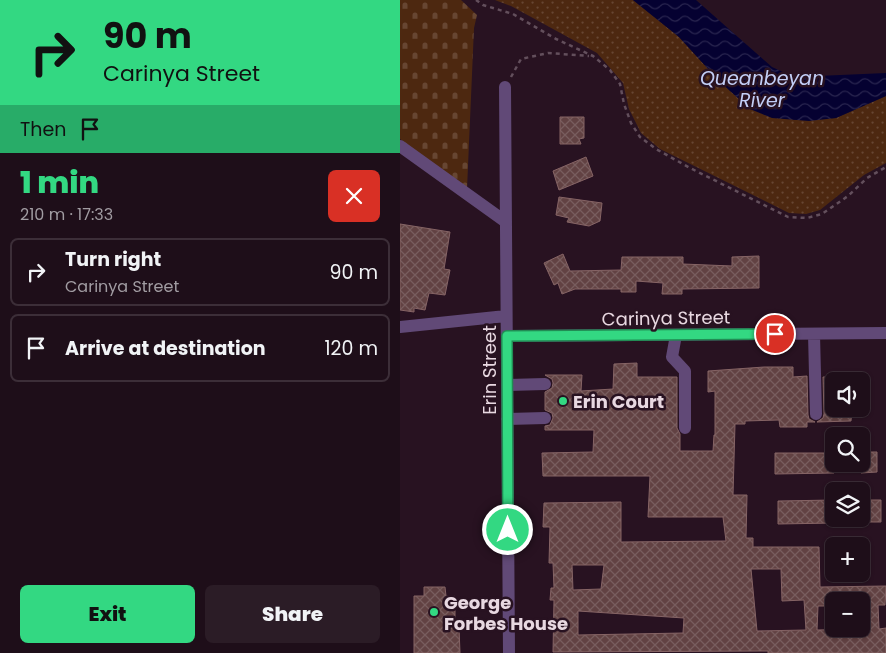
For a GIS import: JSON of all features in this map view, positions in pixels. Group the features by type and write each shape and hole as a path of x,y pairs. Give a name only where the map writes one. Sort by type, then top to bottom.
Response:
{"street":[{"name":"Erin Street","path":"505,87 509,653"},
{"path":"400,146 506,222"},
{"path":"400,160 422,161"},
{"path":"400,327 506,316"},
{"name":"Carinya Street","path":"507,336 886,333"},
{"path":"814,334 816,414"},
{"path":"676,335 672,357 685,371 685,428"},
{"path":"507,386 545,384"},
{"path":"507,419 545,418"}],"path":[{"path":"476,0 483,6 512,14 556,39 593,56 610,70 620,84 624,104 631,123 640,137 656,149 690,168 788,217 807,218 822,214 848,196 867,178 886,167"},
{"path":"505,87 521,59 548,52 593,56"}],"green space":[{"path":"400,0 461,0 477,15 474,28 467,189 400,139"},
{"path":"495,0 633,0 679,37 720,82 794,120 836,118 886,96 886,163 864,175 820,210 806,214 789,213 660,149 641,133 629,109 623,83 597,53 511,6"}],"water":[{"name":"Queanbeyan River","path":"633,0 696,0 772,67 794,77 886,73 886,96 836,118 809,121 772,118 750,109 720,82 679,37"}],"building":[{"path":"560,117 584,117 584,138 579,139 581,144 560,144"},
{"path":"586,157 593,176 559,190 553,171"},
{"path":"559,197 602,203 600,221 589,226 567,222 569,218 556,215"},
{"path":"400,224 450,232 444,269 450,270 445,295 429,293 425,310 414,308 414,312 400,310"},
{"path":"563,254 570,271 621,270 622,257 683,257 683,264 732,266 732,257 759,256 759,288 682,289 682,294 662,294 663,283 636,281 636,292 621,292 621,289 575,289 562,294 558,283 554,285 544,263"},
{"path":"637,363 637,377 677,377 677,428 680,434 680,451 713,451 715,391 708,392 708,371 793,367 793,377 807,376 808,415 809,419 815,422 807,422 807,427 780,427 779,420 745,421 745,424 735,424 733,495 747,495 746,538 753,538 753,547 819,547 820,587 886,586 885,605 878,605 879,629 886,628 886,653 768,653 768,651 553,652 554,600 550,600 551,588 554,588 553,563 549,563 550,527 543,527 544,503 621,502 621,542 726,541 723,517 648,517 650,476 543,476 542,453 593,452 594,430 545,430 545,426 550,425 553,418 552,413 545,410 545,392 552,388 553,383 552,379 545,375 582,375 581,391 613,389 614,364","holes":["572,565 604,565 601,589 573,590","751,569 781,569 782,601 804,600 806,630 757,631","578,611 684,618 683,633 578,635"]},
{"path":"823,377 825,377 825,417 851,417 851,421 817,422 823,418"},
{"path":"870,452 877,452 877,472 861,473 870,472"},
{"path":"775,453 825,453 825,472 834,472 834,473 775,474"},
{"path":"825,500 825,523 778,524 778,501"},
{"path":"870,500 881,500 881,522 870,522"},
{"name":"George Forbes House","path":"424,587 445,587 446,596 455,596 455,629 459,628 460,653 414,653 414,596 424,596"}],"place":[{"name":"Erin Court","path":"563,401"},
{"name":"George Forbes House","path":"434,612"}],"route":[{"path":"508,530 507,336 775,334"}]}
